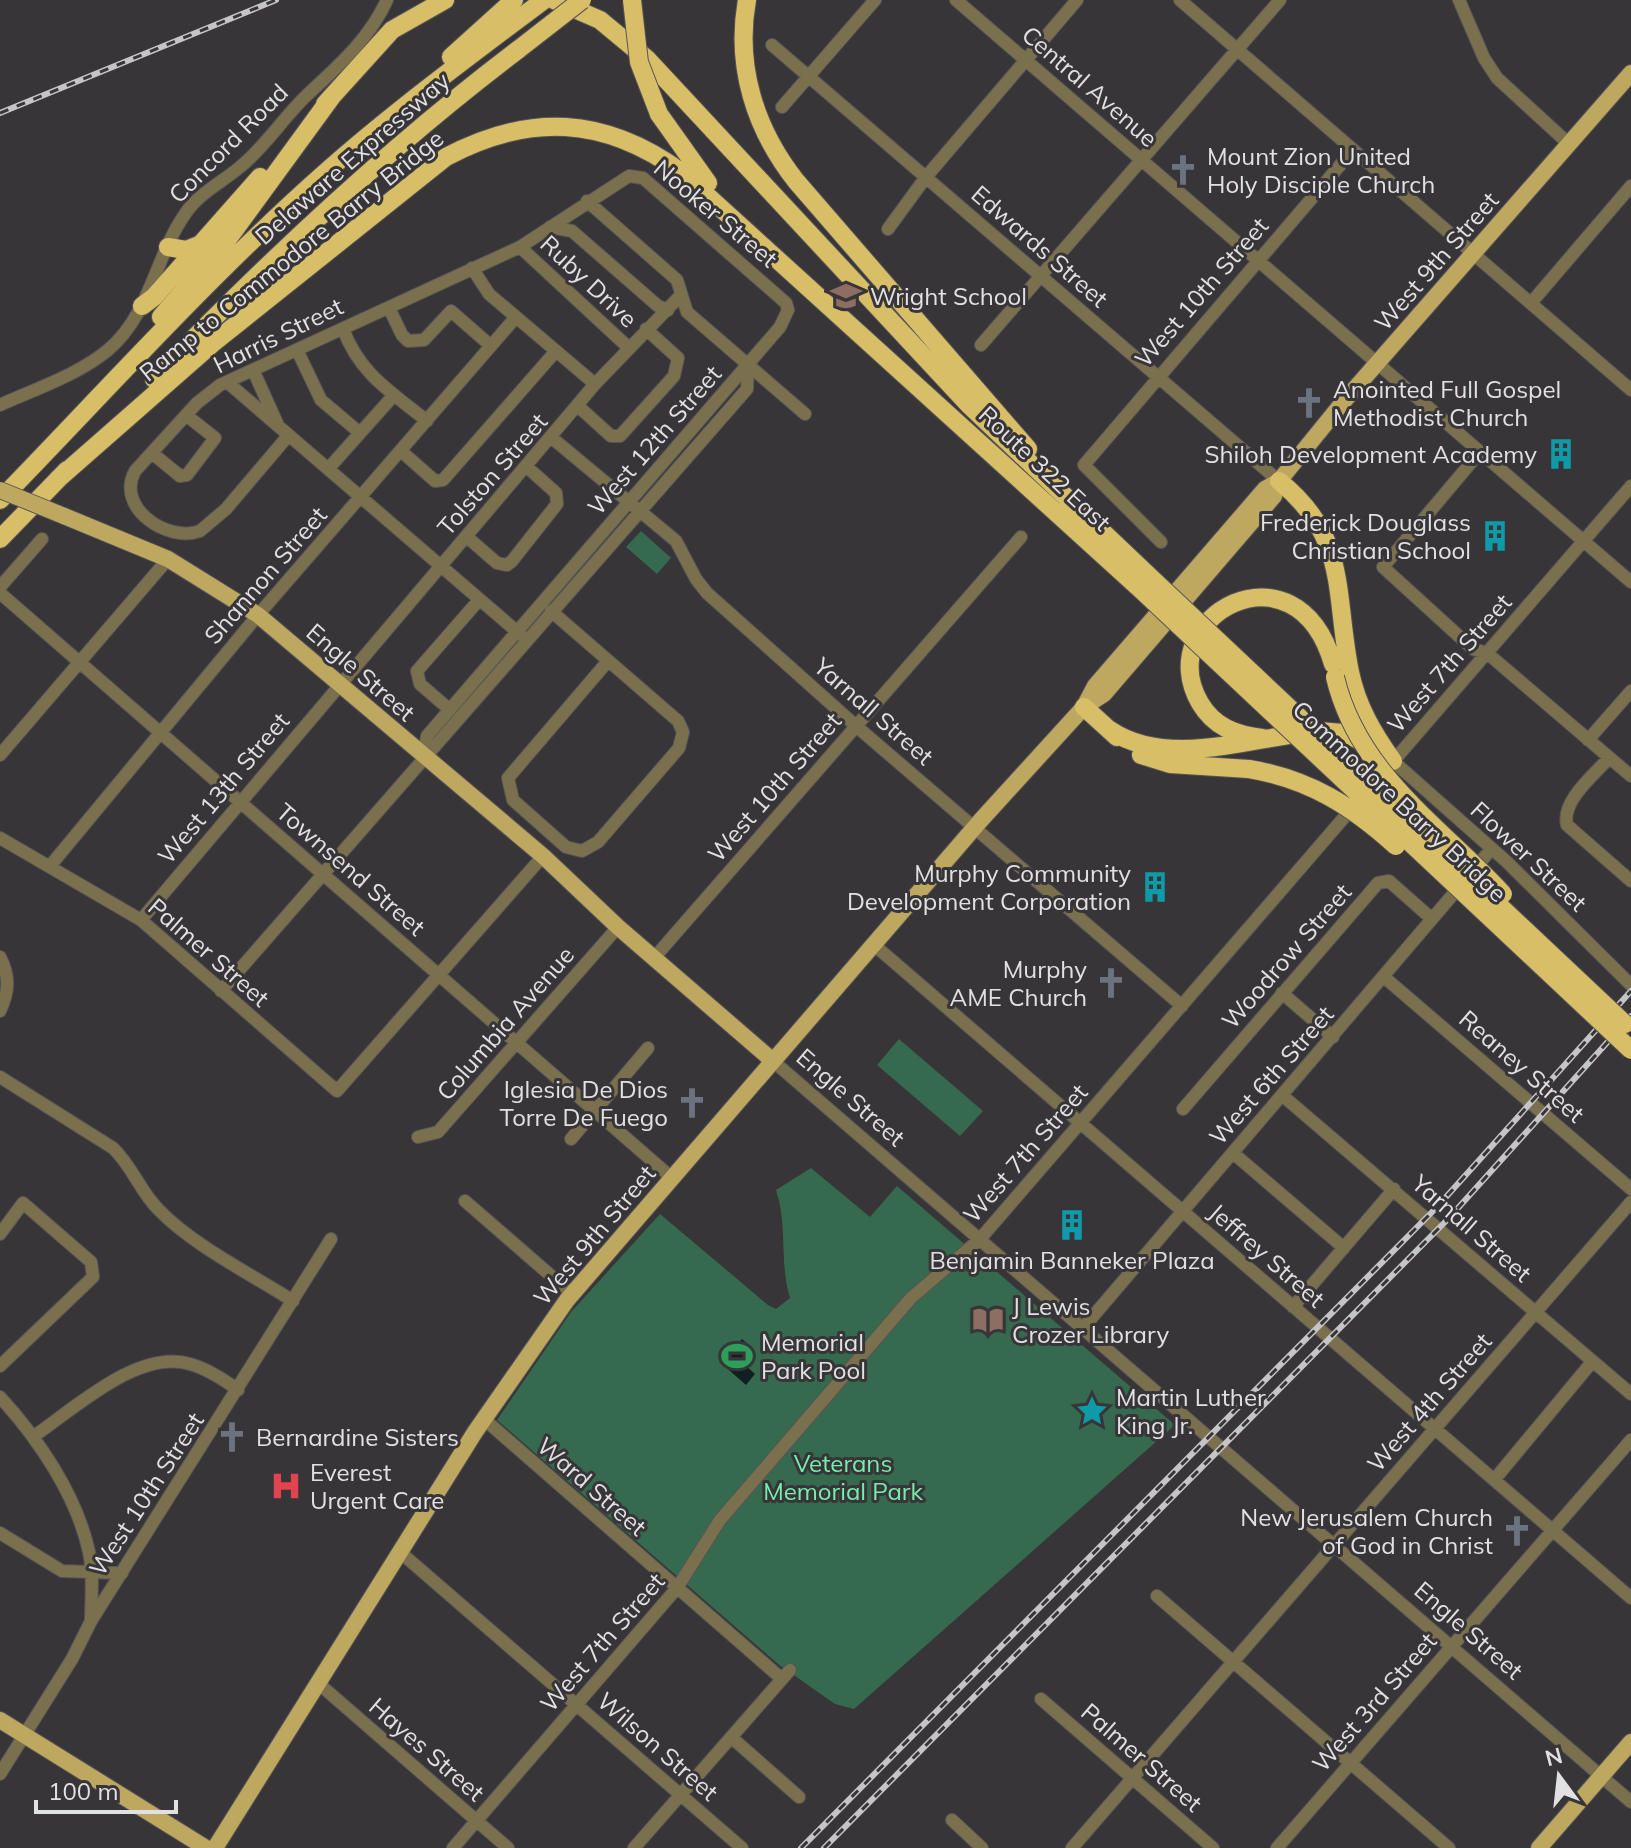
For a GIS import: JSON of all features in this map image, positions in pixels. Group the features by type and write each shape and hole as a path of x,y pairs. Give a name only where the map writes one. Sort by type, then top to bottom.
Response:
{"highway":[{"path":"142,306 154,297 392,30 445,0"},
{"path":"371,133 514,0"},
{"name":"Delaware Expressway","path":"0,499 257,236 371,133 544,0"},
{"path":"554,0 600,20 647,59 970,406 1081,512"},
{"name":"Delaware Expressway","path":"0,539 294,240 439,111 582,0"},
{"path":"632,0 639,62 659,114 700,175 920,386"},
{"path":"747,0 743,40 746,75 754,108 776,153 805,192 1142,580"},
{"path":"0,499 53,434 129,355 225,243 333,95"},
{"name":"Ramp to Commodore Barry Bridge","path":"58,479 213,343 414,181 472,143 524,128 566,126 606,133 663,159 718,203 920,386"},
{"path":"168,247 186,250 201,244"},
{"name":"Route 322 East","path":"920,386 1142,580"},
{"path":"1279,481 1317,519 1333,554 1354,685 1370,726 1393,761"},
{"path":"1333,554 1334,671"},
{"name":"Commodore Barry Bridge","path":"1142,580 1631,1050"},
{"name":"Commodore Barry Bridge","path":"1142,580 1628,1027"},
{"path":"1262,738 1239,734 1222,726 1198,699 1190,664 1197,638 1207,622 1237,602 1264,598 1282,601 1313,621 1323,636 1353,729 1382,775 1470,859 1628,1027"},
{"path":"1084,707 1135,752 1160,762 1249,769 1306,784 1359,814 1604,1025"},
{"path":"1110,730 1135,744 1163,750 1335,732 1359,739 1393,761"}],"main road":[{"name":"West 9th Street","path":"215,1848 484,1419 572,1294 974,828 1084,707 1104,694 1274,496 1279,481 1377,364 1631,73"},
{"name":"Engle Street","path":"0,490 168,559 258,615 543,856 618,927 773,1061"},
{"path":"0,1720 206,1848"},
{"path":"1539,1848 1631,1742"}],"street":[{"name":"Concord Road","path":"0,405 107,351 142,306 168,247 193,203 246,162 306,96 331,76 370,33 387,0"},
{"path":"782,107 875,0"},
{"name":"Central Avenue","path":"956,0 1631,582"},
{"path":"888,229 926,177 1077,0"},
{"path":"1180,0 1531,303 1628,381"},
{"path":"981,345 1280,0"},
{"path":"1459,0 1484,58 1511,94 1569,144"},
{"name":"Edwards Street","path":"772,45 1279,481"},
{"name":"West 10th Street","path":"1161,542 1084,465 1353,150"},
{"name":"Nooker Street","path":"550,227 629,176 639,175 782,298 788,310 785,320 748,365"},
{"path":"1531,303 1631,186"},
{"path":"587,201 674,275 680,283 687,312 805,414"},
{"path":"569,213 568,222 572,231 663,309 687,312"},
{"path":"550,227 572,231"},
{"name":"Harris Street","path":"284,433 215,521 193,534 181,533 151,521 134,506 132,475 186,415 227,382 520,247 550,227"},
{"name":"Ruby Drive","path":"520,247 536,266 629,348"},
{"path":"472,268 489,294 595,384"},
{"name":"Tolston Street","path":"340,686 579,407 595,384 663,309 681,295"},
{"path":"389,308 403,338 414,342 424,340 448,313 453,312 491,346"},
{"name":"Shannon Street","path":"50,866 258,615 516,317"},
{"path":"343,329 360,365 427,421"},
{"path":"579,407 611,436 620,436 674,376 678,358 646,329"},
{"path":"297,350 321,400 360,433"},
{"path":"401,451 435,481 443,480 556,351"},
{"name":"West 12th Street","path":"424,756 427,736 748,365"},
{"name":"West 12th Street","path":"221,991 424,756 437,748 747,389 748,365"},
{"path":"253,370 284,433"},
{"path":"227,382 529,642"},
{"path":"328,469 394,395"},
{"path":"152,453 180,476 187,475 215,438 186,415"},
{"name":"Yarnall Street","path":"552,438 676,541 707,593 856,726 1182,1006"},
{"path":"1480,452 1383,567 1473,649 1487,653 1631,776"},
{"path":"467,537 497,563 507,565 512,561 557,504 556,493 527,467"},
{"name":"West 7th Street","path":"453,1848 677,1588 720,1520 902,1309 924,1286 980,1239 1631,486"},
{"name":"West 10th Street","path":"654,958 1021,537"},
{"path":"0,587 42,539"},
{"path":"0,755 168,559"},
{"name":"Townsend Street","path":"0,593 672,1178"},
{"path":"450,710 420,684 417,671 479,600"},
{"path":"542,604 678,721 683,732 679,748 598,842 582,851 566,847 524,810 513,800 508,785 514,768 608,661"},
{"name":"West 13th Street","path":"141,920 239,801 340,686"},
{"path":"1588,740 1631,691"},
{"path":"1609,758 1568,805 1567,825 1631,881"},
{"name":"Flower Street","path":"1393,761 1491,849 1631,985"},
{"name":"Palmer Street","path":"0,838 141,920 337,1091 440,976"},
{"name":"West 6th Street","path":"1083,1328 1491,849"},
{"path":"440,976 543,856"},
{"name":"Woodrow Street","path":"1183,1109 1378,883 1389,881 1432,919"},
{"name":"Columbia Avenue","path":"418,1137 438,1132 618,927"},
{"name":"Jeffrey Street","path":"873,944 1631,1598"},
{"path":"0,957 7,974 8,991 0,1011"},
{"name":"Reaney Street","path":"1384,977 1631,1189"},
{"path":"1282,993 1333,1037"},
{"path":"571,1139 648,1048"},
{"name":"Engle Street","path":"773,1061 1631,1802"},
{"path":"0,1077 113,1148 127,1161 149,1199 168,1218 293,1301"},
{"name":"Yarnall Street","path":"1283,1096 1631,1394"},
{"path":"1233,1153 1344,1248"},
{"path":"1293,1307 1394,1189"},
{"path":"465,1201 572,1294"},
{"name":"West 4th Street","path":"1072,1848 1631,1202"},
{"path":"0,1234 23,1203 91,1262 93,1277 83,1290 0,1366"},
{"name":"West 10th Street","path":"0,1774 81,1643 91,1621 331,1239"},
{"path":"34,1436 133,1369 158,1361 187,1362 211,1371 238,1390"},
{"path":"1494,1480 1592,1362"},
{"path":"0,1397 34,1436 69,1499 89,1551 91,1621"},
{"name":"Ward Street","path":"484,1419 677,1588 786,1674 731,1737"},
{"name":"West 3rd Street","path":"1277,1848 1631,1440"},
{"path":"0,1533 62,1571 122,1573"},
{"name":"Wilson Street","path":"400,1552 742,1848"},
{"path":"1157,1596 1449,1848"},
{"name":"Hayes Street","path":"318,1683 508,1848"},
{"name":"Palmer Street","path":"1041,1699 1213,1848"},
{"path":"634,1848 731,1737 799,1797"},
{"path":"952,1820 982,1848"}],"green space":[{"path":"641,531 671,558 657,574 626,547"},
{"path":"899,1039 983,1111 960,1136 877,1065"},
{"name":"Veterans Memorial Park","path":"811,1168 870,1217 897,1186 1175,1425 854,1709 835,1704 778,1664 497,1420 571,1312 660,1214 768,1305 776,1309 790,1298 782,1217 776,1190"}],"shaded area":[{"name":"Memorial Park Pool","path":"742,1339 753,1349 742,1362 755,1374 746,1385 721,1363"}],"railway":[{"path":"0,113 276,0"},
{"path":"801,1848 1437,1207 1631,991"},
{"path":"824,1848 1449,1218 1631,1016"}],"place":[{"name":"Mount Zion United Holy Disciple Church","path":"1183,170"},
{"name":"Wright School","path":"846,296"},
{"name":"Anointed Full Gospel Methodist Church","path":"1309,403"},
{"name":"Shiloh Development Academy","path":"1561,454"},
{"name":"Frederick Douglass Christian School","path":"1495,536"},
{"name":"Murphy Community Development Corporation","path":"1155,887"},
{"name":"Murphy AME Church","path":"1111,983"},
{"name":"Iglesia De Dios Torre De Fuego","path":"692,1103"},
{"name":"Benjamin Banneker Plaza","path":"1072,1225"},
{"name":"J Lewis Crozer Library","path":"988,1320"},
{"name":"Memorial Park Pool","path":"737,1356"},
{"name":"Martin Luther King Jr.","path":"1092,1411"},
{"name":"Bernardine Sisters","path":"232,1437"},
{"name":"Everest Urgent Care","path":"286,1486"},
{"name":"New Jerusalem Church of God in Christ","path":"1517,1531"}]}
